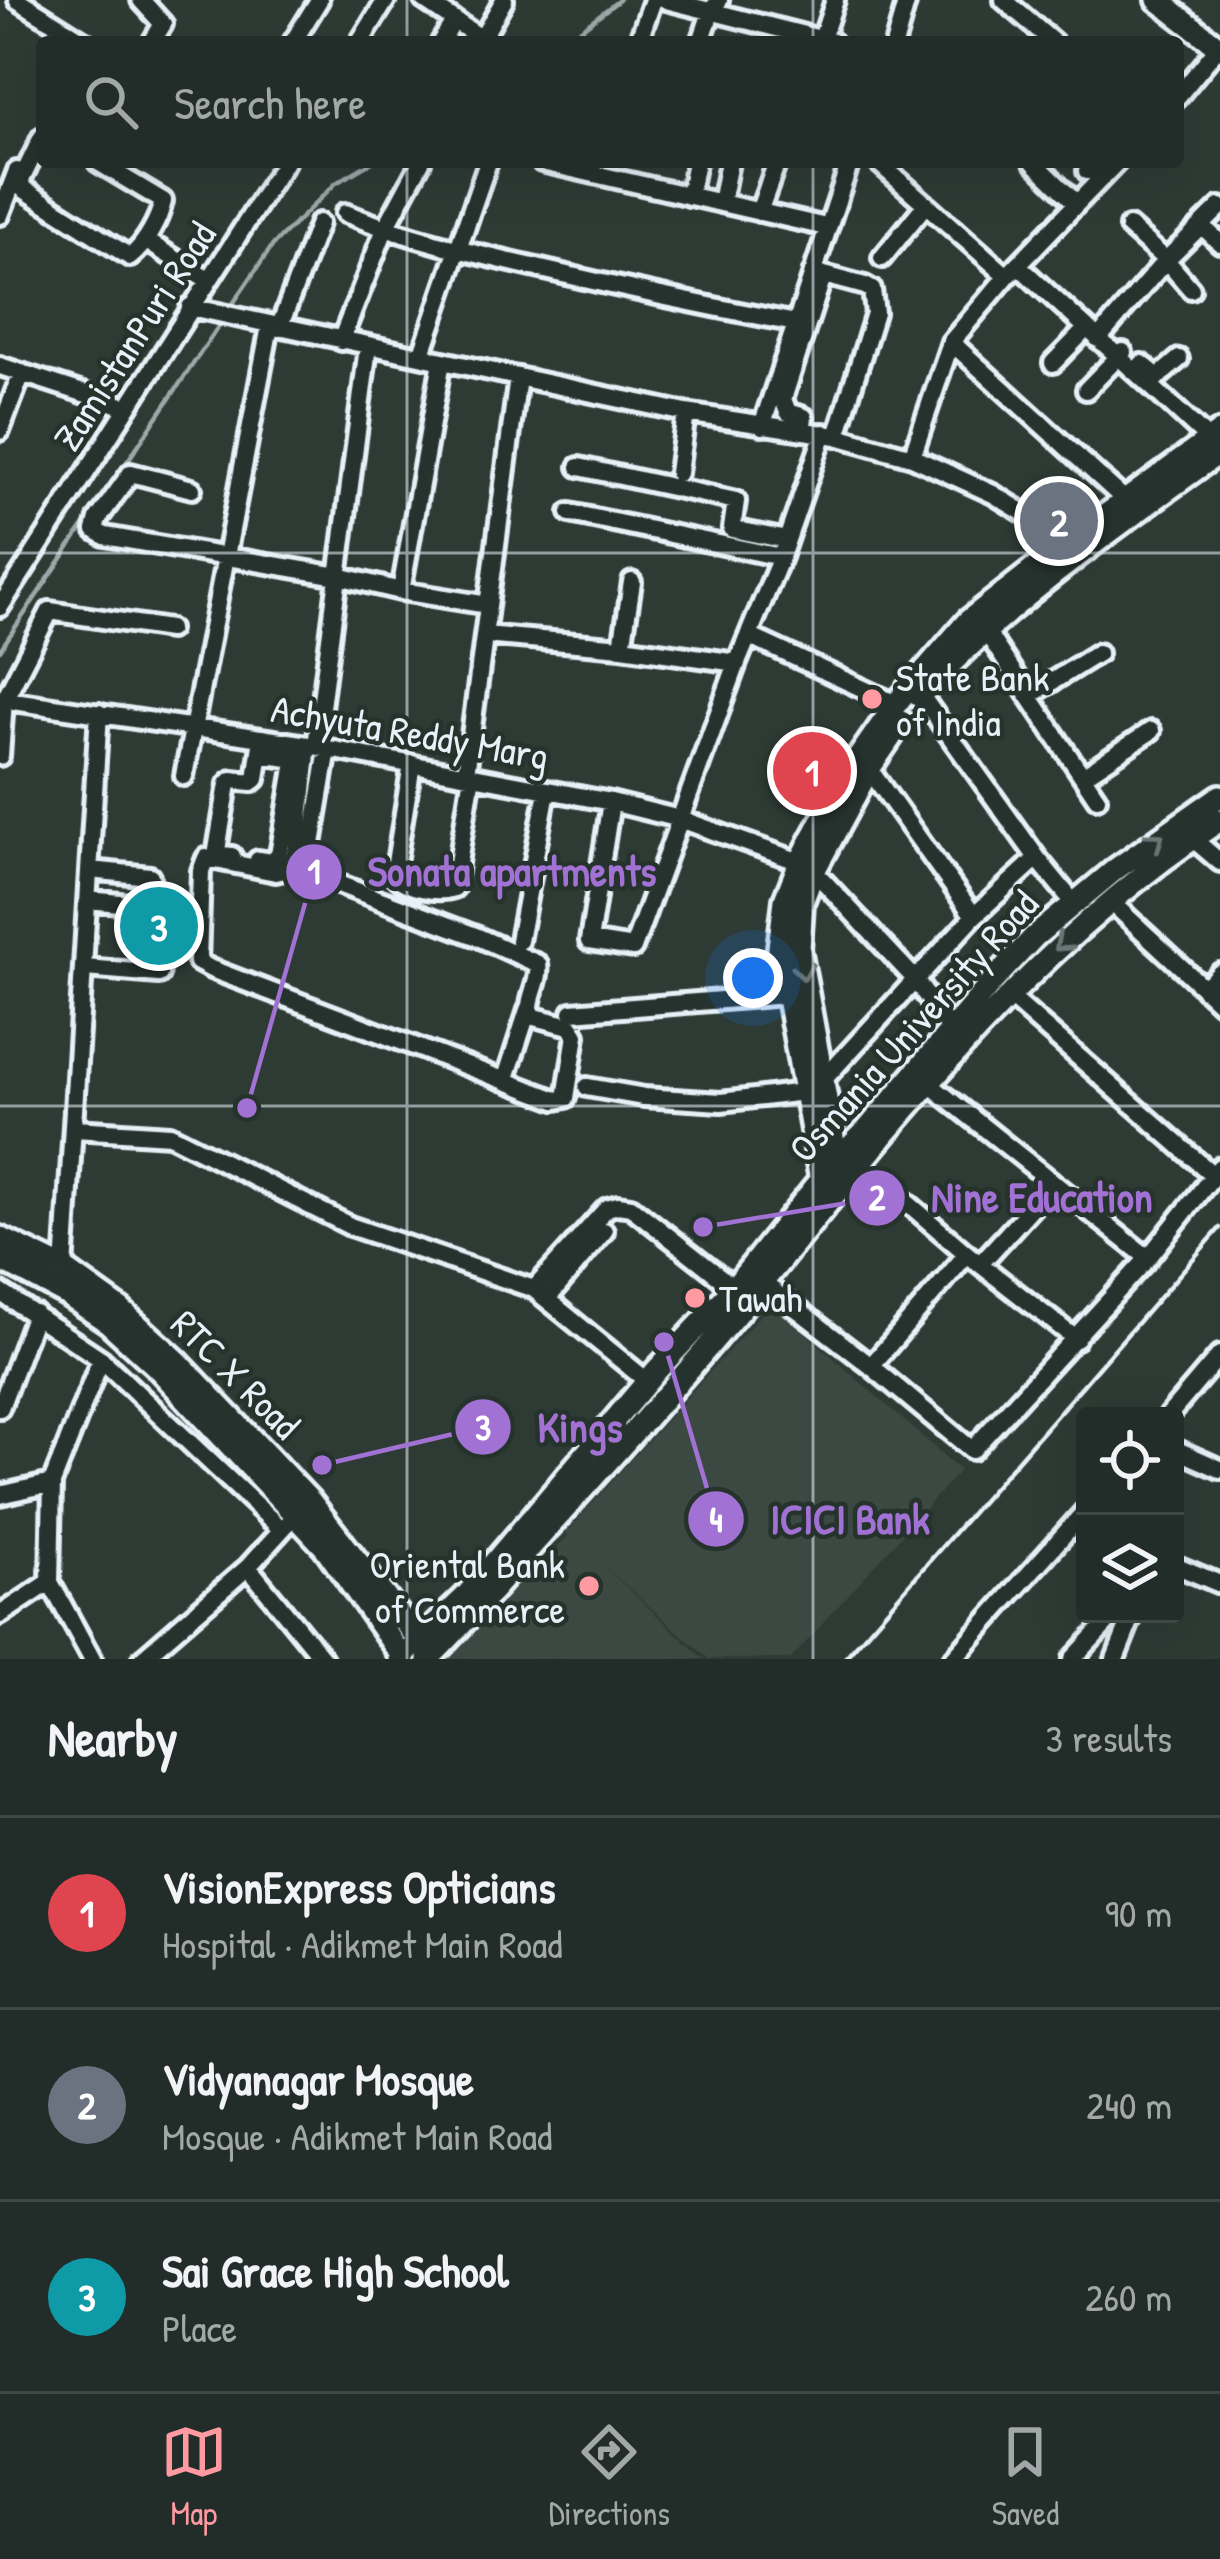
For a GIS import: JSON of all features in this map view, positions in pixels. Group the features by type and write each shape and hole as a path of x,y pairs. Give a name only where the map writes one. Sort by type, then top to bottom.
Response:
{"main road":[{"path":"1158,0 1220,47"},
{"path":"848,1162 831,1125 799,949 807,866 847,774 896,704 968,621 1125,500 1216,442"},
{"path":"826,1189 785,995 779,931 785,900 920,694 985,630 1140,509 1216,442"},
{"name":"Osmania University Road","path":"848,1162 867,1130 1034,937 1073,902 1220,796"},
{"name":"Osmania University Road","path":"414,1655 647,1381 848,1162 1052,952 1220,820"},
{"path":"831,1125 867,1130"},
{"name":"Osmania University Road","path":"414,1655 659,1405 762,1282 826,1189"},
{"name":"RTC X Road","path":"0,1238 64,1269 114,1316 289,1522 325,1547 414,1655"},
{"name":"RTC X Road","path":"0,1259 114,1316 177,1361 310,1501 414,1655"}],"street":[{"path":"18,0 76,36"},
{"path":"141,0 163,24 156,36"},
{"path":"364,36 386,0"},
{"path":"424,0 475,36"},
{"path":"483,36 504,0"},
{"path":"640,36 653,0"},
{"path":"665,0 715,6 809,36"},
{"path":"826,36 835,0"},
{"path":"898,36 907,0"},
{"path":"1004,0 1046,36"},
{"path":"296,36 311,2"},
{"path":"703,36 715,6"},
{"path":"445,36 454,21"},
{"path":"1184,89 1220,47"},
{"path":"0,215 36,132"},
{"path":"36,149 21,180 22,188 130,257 145,240 164,201 108,168"},
{"name":"ZamistanPuri Road","path":"0,607 126,407 199,309 208,280 282,168"},
{"path":"341,341 385,229 418,168"},
{"path":"421,356 486,168"},
{"path":"690,189 695,168"},
{"path":"722,196 728,168"},
{"path":"759,212 775,168"},
{"path":"802,431 805,417 788,412 783,398 826,227 848,168"},
{"path":"885,168 1118,357 1158,377 1179,359"},
{"path":"1040,168 1076,203"},
{"path":"912,457 951,342 1096,186 1103,168"},
{"path":"615,170 826,227"},
{"path":"882,258 926,204"},
{"path":"1053,363 1092,334 1220,207"},
{"path":"345,213 457,249 673,300 796,323"},
{"path":"184,776 274,327 319,223"},
{"path":"1130,226 1191,289"},
{"path":"1202,226 1220,243"},
{"path":"145,240 208,280"},
{"path":"762,426 818,273"},
{"path":"611,802 589,941 633,948 737,663 831,435 875,313 872,290 818,273"},
{"path":"199,309 686,413 831,435 912,457 993,494 1070,541"},
{"path":"951,342 1125,500"},
{"path":"261,746 256,779 228,784 217,850 272,862 279,855 309,749 338,576 368,346"},
{"path":"1086,390 1118,357"},
{"path":"401,592 442,361"},
{"path":"0,366 126,407"},
{"path":"1145,370 1216,442"},
{"path":"0,431 21,376"},
{"path":"412,764 394,875 399,881 448,891 454,888 518,377"},
{"path":"678,473 686,413"},
{"path":"579,467 736,501 731,529 784,548"},
{"path":"192,489 131,473 95,530 105,536 488,605"},
{"path":"570,514 784,548"},
{"path":"622,647 632,582"},
{"path":"0,756 2,700 50,611 169,629"},
{"path":"985,630 1096,798"},
{"path":"484,634 737,663"},
{"path":"749,636 896,704"},
{"path":"1029,696 1098,653"},
{"path":"920,694 1073,902"},
{"name":"Achyuta Reddy Marg","path":"2,700 192,728 261,746 412,764 611,802 680,819 807,866"},
{"path":"64,1269 100,713"},
{"path":"1083,776 1151,731"},
{"path":"309,749 311,850 304,864 276,872 206,858 201,871 196,958 202,966 562,1101 568,1095 575,1029 536,1018 528,1010"},
{"path":"869,769 974,916"},
{"path":"519,941 547,791"},
{"path":"1192,838 1220,862"},
{"path":"824,1079 914,978 1037,858"},
{"path":"304,864 317,876 538,964 539,976 505,1081"},
{"path":"807,866 914,978 950,1030"},
{"path":"90,870 150,876"},
{"path":"88,900 162,907"},
{"path":"1110,902 1220,1004"},
{"path":"85,968 159,974"},
{"path":"1204,989 1220,974"},
{"path":"572,1012 785,995"},
{"path":"762,1282 972,1450 1148,1258 1217,1171 1009,996"},
{"path":"928,1083 1148,1258"},
{"path":"587,1087 721,1102 804,1091"},
{"path":"74,1129 170,1136 350,1226 541,1294 647,1381"},
{"path":"848,1162 1076,1339"},
{"path":"871,1366 1054,1183"},
{"path":"541,1294 607,1208 619,1205 631,1207 734,1288"},
{"path":"541,1294 604,1232"},
{"path":"0,1292 101,1359 289,1522 248,1567 142,1659"},
{"path":"0,1408 35,1313"},
{"path":"1176,1407 1220,1355"},
{"path":"92,1659 50,1582 52,1483 101,1359"},
{"path":"1184,1452 1220,1468"},
{"path":"0,1495 52,1483"},
{"path":"953,1659 1076,1524"},
{"path":"248,1567 323,1659"},
{"path":"1184,1569 1220,1584"},
{"path":"0,1615 50,1582"},
{"path":"1073,1659 1107,1623"},
{"path":"1115,1659 1129,1623"}],"shaded area":[{"path":"771,1303 960,1470 791,1659 709,1659 598,1561 704,1659 442,1659 568,1536"}],"waterway":[{"path":"572,36 619,0"},
{"path":"228,311 273,245 336,183 362,168"},
{"path":"0,650 222,321"}],"railway":[{"path":"844,1659 1220,1228"}],"place":[{"name":"Vidyanagar Mosque","path":"1059,521"},
{"name":"State Bank of India","path":"872,699"},
{"name":"VisionExpress Opticians","path":"812,771"},
{"name":"Sai Grace High School","path":"159,926"},
{"name":"Sonata apartments","path":"247,1108"},
{"name":"Nine Education","path":"703,1227"},
{"name":"Tawah","path":"695,1298"},
{"name":"ICICI Bank","path":"664,1342"},
{"name":"Kings","path":"322,1465"},
{"name":"Oriental Bank of Commerce","path":"589,1586"}]}
